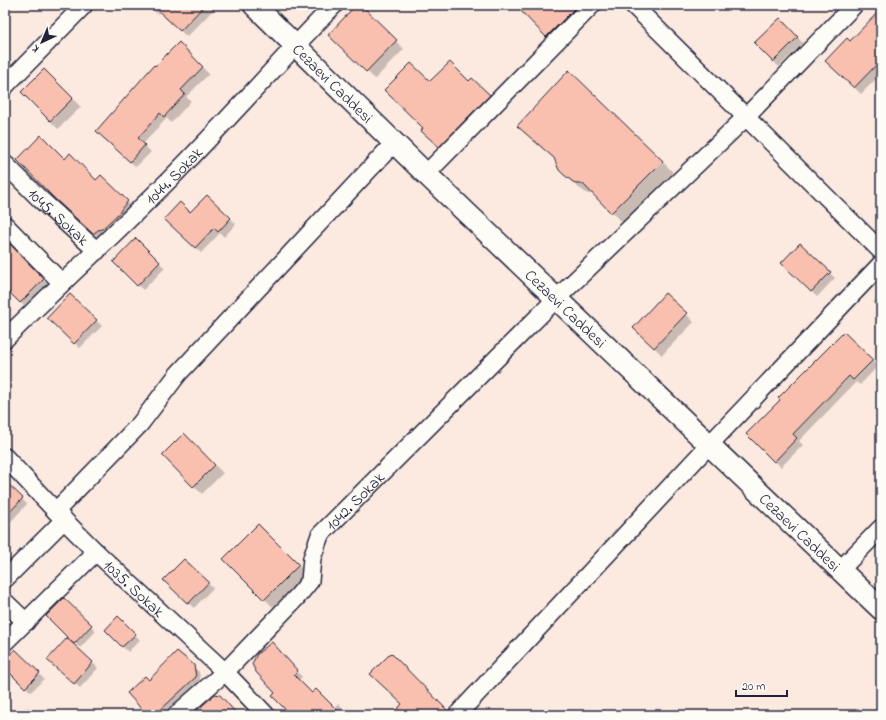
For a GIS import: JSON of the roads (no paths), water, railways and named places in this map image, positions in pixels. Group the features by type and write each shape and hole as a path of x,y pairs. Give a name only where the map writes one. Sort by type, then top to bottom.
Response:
{"street":[{"path":"5,86 84,5"},
{"name":"Cezaevi Caddesi","path":"254,5 426,174 841,569 881,609"},
{"name":"1044. Sokak","path":"5,339 171,178 334,5"},
{"path":"426,174 592,5"},
{"path":"633,5 881,251"},
{"name":"1042. Sokak","path":"176,715 225,672 310,582 312,558 320,535 557,298 746,117 854,5"},
{"path":"5,578 140,424 178,374 394,143"},
{"name":"1045. Sokak","path":"5,164 97,251"},
{"path":"5,225 62,283"},
{"path":"457,715 710,444 881,264"},
{"name":"1035. Sokak","path":"5,457 96,552 225,672 266,715"},
{"path":"841,569 881,528"},
{"path":"5,642 96,552"},
{"path":"5,602 26,622"}]}
